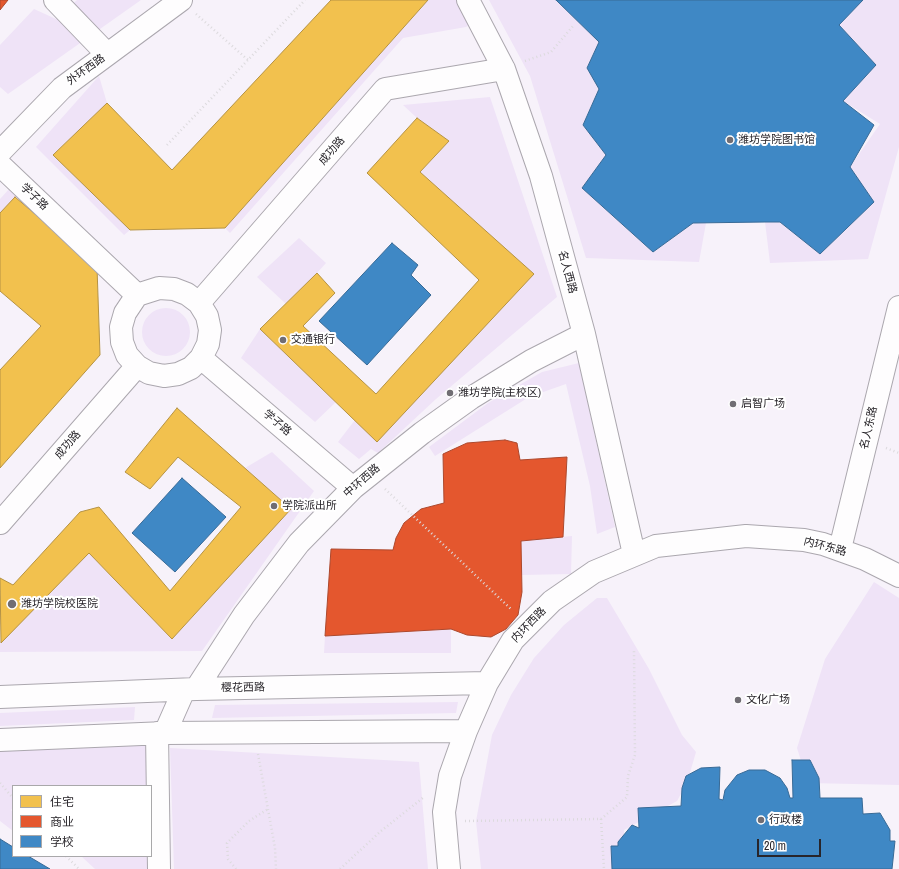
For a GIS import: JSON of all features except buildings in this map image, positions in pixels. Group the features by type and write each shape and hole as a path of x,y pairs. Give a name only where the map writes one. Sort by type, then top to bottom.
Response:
{"street":[{"path":"55,0 107,54"},
{"name":"名人西路","path":"468,0 504,69 541,176 584,334 634,554"},
{"name":"外环西路","path":"0,152 62,88 107,54 187,5"},
{"name":"成功路","path":"199,303 385,89 504,69"},
{"name":"学子路","path":"0,165 137,295"},
{"path":"159,288 174,289 188,294 199,303 206,316 210,330 208,344 201,358 191,368 178,374 164,376 149,373 137,366 127,355 122,342 121,327 125,313 137,295 159,288"},
{"name":"名人东路","path":"840,549 899,307"},
{"name":"中环西路","path":"159,869 161,733 190,689 299,543 361,481 422,433 500,379 584,334"},
{"name":"学子路","path":"201,358 361,481"},
{"name":"成功路","path":"0,523 137,366"},
{"name":"内环东路","path":"746,536 804,540 840,549 890,570 899,576"},
{"name":"内环西路","path":"449,869 444,812 450,776 466,731 487,683 513,640 552,601 594,572 634,554 656,546 746,536"},
{"name":"樱花西路","path":"0,697 190,689 487,683"},
{"path":"0,740 161,733 466,731"}],"path":[{"path":"167,145 305,0"},
{"path":"187,5 248,60"},
{"path":"504,69 551,52 573,26"},
{"path":"361,481 528,625"},
{"path":"445,821 601,819 627,797 628,776 635,755 634,649"},
{"path":"254,732 275,848 276,869"},
{"path":"340,869 381,831 450,776"},
{"path":"0,783 12,797"},
{"path":"236,869 228,859 227,844 249,821 268,809"},
{"path":"601,819 604,869"},
{"path":"67,857 79,869"}],"shaded area":[{"path":"77,0 141,0 8,94 0,87 0,45 34,9 56,19"},
{"path":"428,0 466,0 476,21 466,27 403,38 230,233 225,228"},
{"path":"489,0 556,0 599,42 587,68 599,89 583,125 606,155 582,188 653,252 693,223 706,223 699,262 586,258 530,76"},
{"path":"863,0 899,0 899,147 868,259 770,263 765,222 780,222 820,254 874,202 850,167 880,124 843,101 876,65 839,25"},
{"path":"99,76 107,103 53,155 130,230 124,235 36,147"},
{"path":"490,97 557,297 436,399 378,453 371,449 359,459 338,442 355,420 533,274 420,172 449,141 417,118 403,105"},
{"path":"10,188 97,267 15,197 0,213 0,199"},
{"path":"299,238 326,263 286,304 257,277"},
{"path":"161,308 171,308 183,315 190,327 190,337 183,349 171,356 161,356 153,352 146,345 142,337 142,327 146,319 153,312"},
{"path":"260,329 336,402 315,422 241,358"},
{"path":"579,363 615,527 597,534 590,486 566,384 529,397 435,456 429,447 488,403 542,372"},
{"path":"272,452 314,491 202,651 0,652 0,642 89,553 172,639 290,509 245,468"},
{"path":"572,536 571,574 522,575 521,541"},
{"path":"874,582 899,598 899,785 808,783 797,748 825,659"},
{"path":"597,598 607,598 649,669 682,735 696,752 687,783 677,801 624,830 624,862 628,869 481,869 476,821 492,735 511,695 534,658 564,625"},
{"path":"451,629 451,653 324,653 325,636"},
{"path":"458,702 456,713 212,718 215,705"},
{"path":"135,707 134,720 0,726 0,713"},
{"path":"149,739 151,785 12,785 12,830 0,821 0,747"},
{"path":"170,748 419,762 428,869 174,869"},
{"path":"152,804 155,869 95,869 82,857 152,857"}],"place":[{"name":"潍坊学院图书馆","path":"730,140"},
{"name":"交通银行","path":"283,340"},
{"name":"潍坊学院(主校区)","path":"450,393"},
{"name":"启智广场","path":"733,404"},
{"name":"学院派出所","path":"274,506"},
{"name":"潍坊学院校医院","path":"12,604"},
{"name":"文化广场","path":"738,700"},
{"name":"行政楼","path":"761,820"}]}
